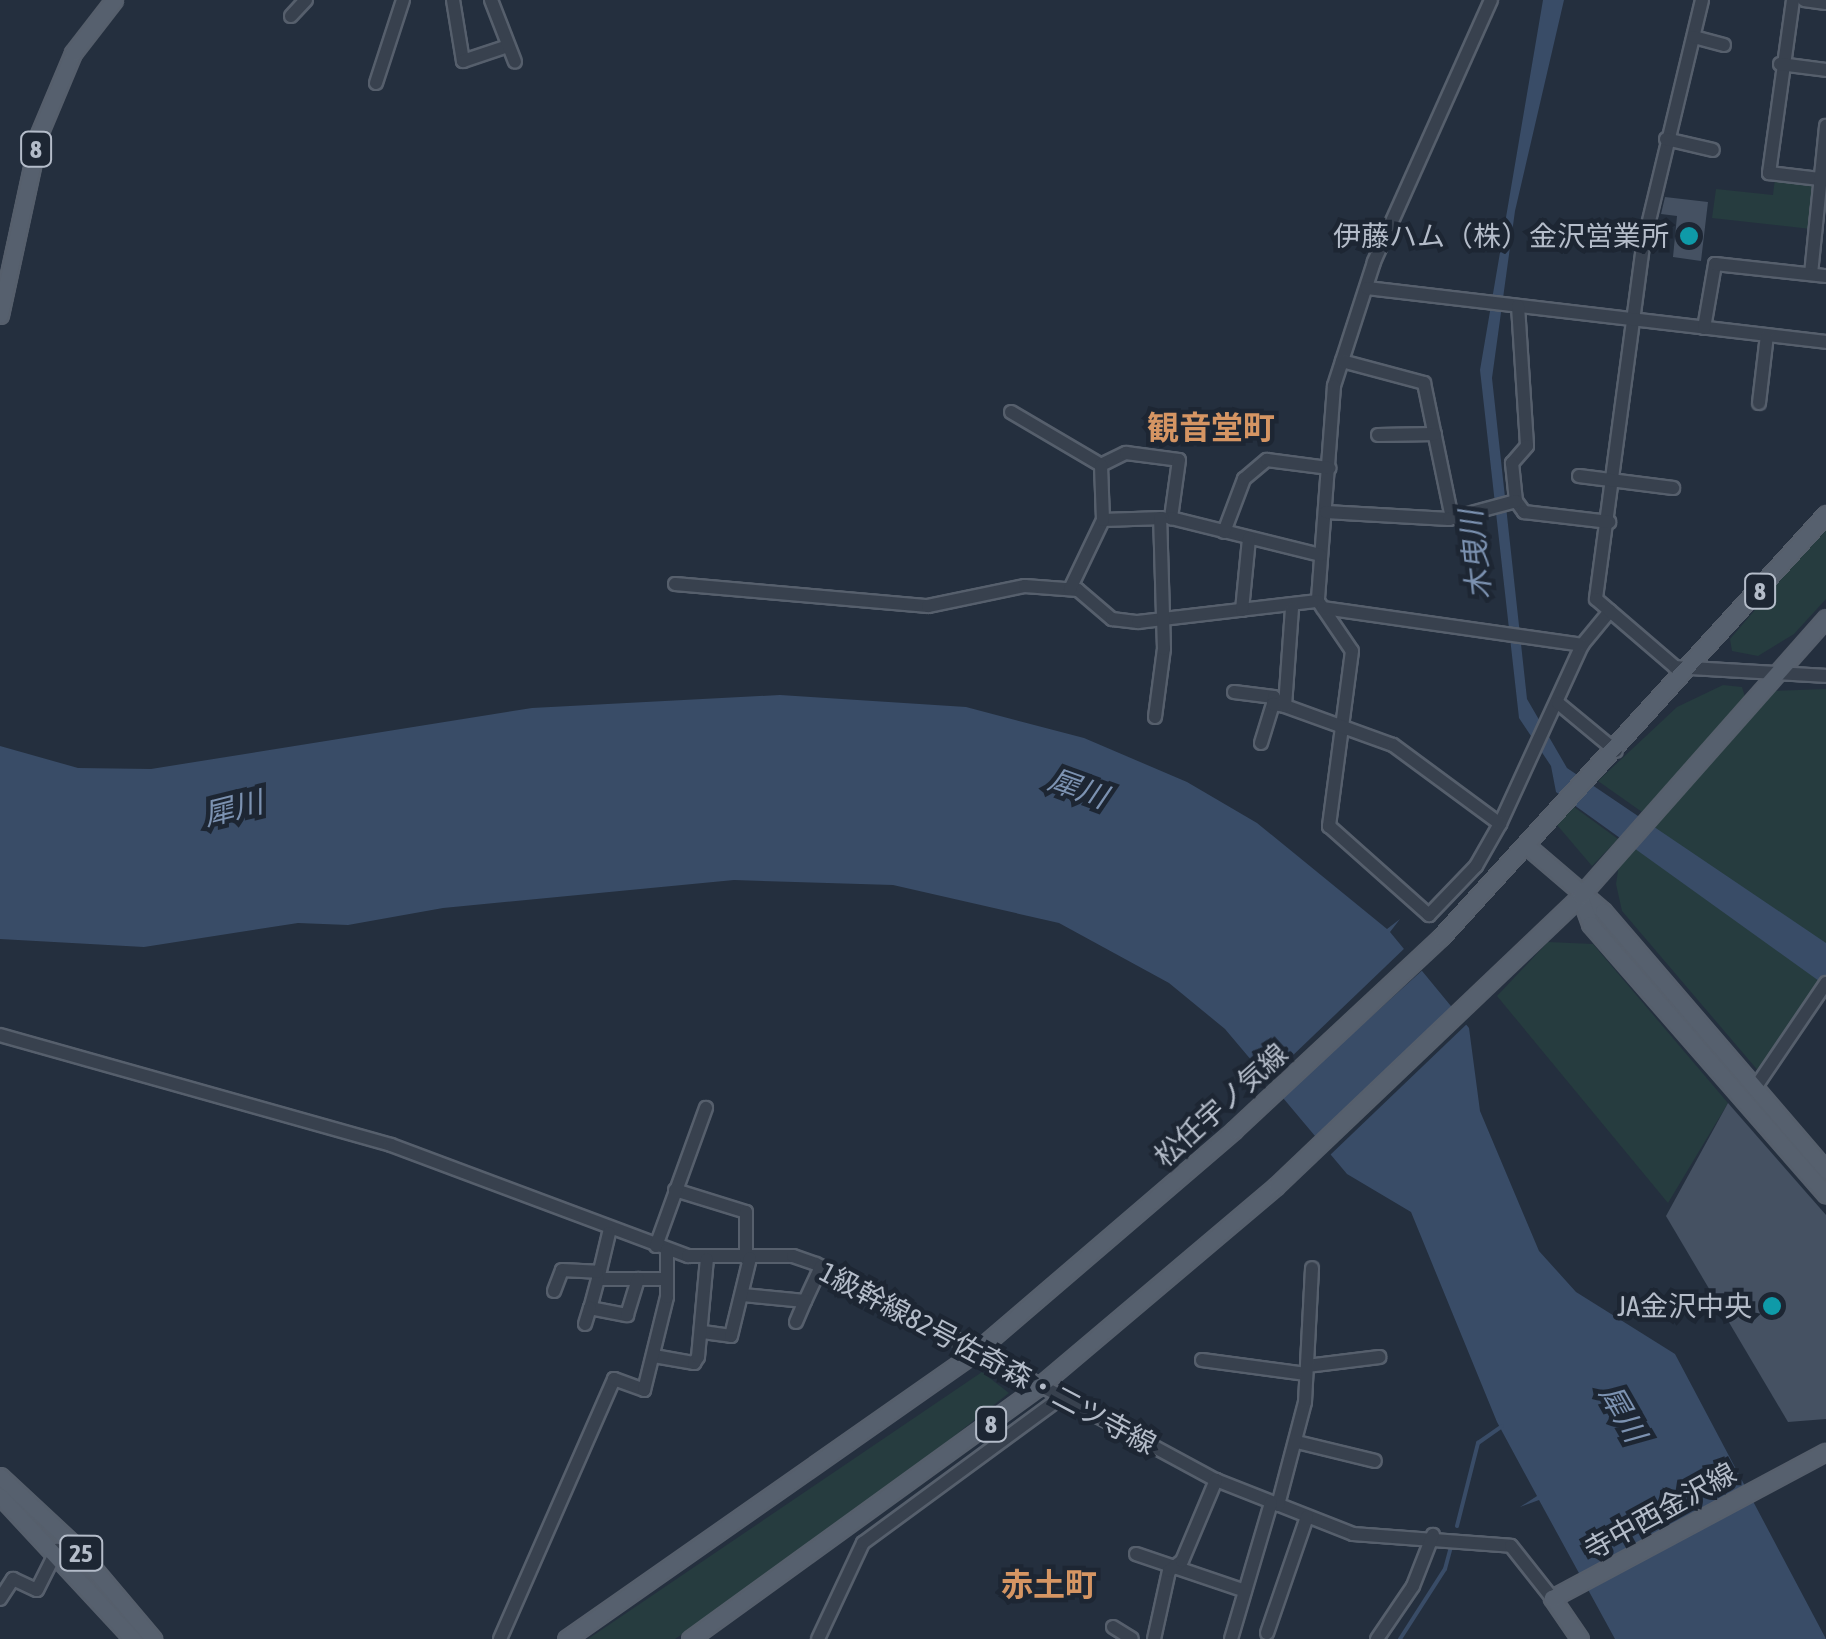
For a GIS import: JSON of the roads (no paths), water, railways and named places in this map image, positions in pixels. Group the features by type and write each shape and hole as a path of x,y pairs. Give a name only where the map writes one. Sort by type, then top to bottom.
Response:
{"main road":[{"name":"8","path":"0,315 39,134 74,53 114,0"},
{"name":"松任宇ノ気線","path":"566,1639 973,1354 1234,1130 1441,937 1694,668 1826,514"},
{"name":"8","path":"690,1639 851,1529 1037,1388 1276,1186 1580,896 1826,618"},
{"path":"1527,846 1580,896 1602,911 1826,1170"},
{"path":"1580,896 1590,924 1826,1194"},
{"name":"寺中西金沢線","path":"1559,1595 1777,1474 1826,1452"},
{"name":"25","path":"0,1476 72,1543 153,1639"},
{"name":"25","path":"0,1496 57,1550 133,1639"},
{"path":"1559,1595 1580,1639"}],"street":[{"path":"291,16 306,0"},
{"path":"376,82 403,0"},
{"path":"453,0 463,61 508,46"},
{"path":"491,0 515,62"},
{"path":"1491,0 1367,288 1342,361 1320,555 1320,604 1352,652 1329,826 1429,914 1476,866 1500,824 1582,645 1610,611"},
{"path":"1702,0 1666,139 1632,320 1609,522 1596,599 1675,667 1826,676"},
{"path":"1793,0 1780,64 1768,172 1820,179"},
{"path":"1804,0 1826,3"},
{"path":"1694,37 1724,45"},
{"path":"1780,64 1826,70"},
{"path":"1811,274 1826,126"},
{"path":"1666,139 1712,150"},
{"path":"1704,328 1714,264 1826,276"},
{"path":"1367,288 1826,342"},
{"path":"1505,506 1512,463 1526,446 1518,306"},
{"path":"1758,402 1767,335"},
{"path":"1342,361 1424,383 1452,518"},
{"path":"1011,412 1101,466"},
{"path":"1378,434 1435,434"},
{"path":"1101,466 1126,452 1180,460 1166,518 1155,717"},
{"path":"1224,532 1244,479 1267,460 1328,468"},
{"path":"1070,589 1103,520 1101,466"},
{"path":"1579,476 1672,488"},
{"path":"1326,512 1452,518 1505,506 1524,512 1609,522"},
{"path":"1103,520 1128,525 1166,518 1320,555"},
{"path":"1242,610 1249,538"},
{"path":"675,584 928,606 1025,586 1070,589 1112,619 1163,622 1320,604 1582,645"},
{"path":"1261,743 1279,705 1292,608"},
{"path":"1234,692 1274,697 1279,705 1342,720 1393,744 1500,824"},
{"path":"1558,703 1616,751"},
{"path":"1755,1088 1824,986"},
{"name":"1級幹線82号佐奇森・二ツ寺線","path":"0,1035 391,1145 609,1233 661,1248 707,1259 793,1256 821,1266 973,1354 1216,1480 1352,1534 1433,1535 1511,1546 1559,1595"},
{"path":"500,1639 614,1379 644,1390 668,1279 661,1248 675,1190 706,1108"},
{"path":"675,1190 746,1212 748,1258 732,1336 703,1332"},
{"path":"585,1324 609,1233"},
{"path":"654,1356 694,1364 703,1332 707,1259"},
{"path":"796,1322 821,1266"},
{"path":"1231,1639 1298,1442 1307,1370 1312,1268"},
{"path":"554,1291 562,1270 668,1279"},
{"path":"590,1308 628,1314 638,1279"},
{"path":"743,1295 805,1301"},
{"path":"1202,1360 1307,1370 1378,1356"},
{"path":"818,1639 856,1552 1058,1399"},
{"path":"1298,1442 1375,1461"},
{"path":"1154,1639 1176,1568 1216,1480"},
{"path":"1267,1633 1307,1516"},
{"path":"851,1529 856,1552"},
{"path":"1377,1639 1413,1586 1433,1535"},
{"path":"0,1599 13,1579 37,1590 57,1550"},
{"path":"1136,1554 1245,1592"},
{"path":"1112,1627 1132,1639"}],"water":[{"path":"1543,0 1564,0 1515,211 1492,378 1527,699 1567,768 1826,943 1826,986 1556,792 1551,766 1519,718 1480,370"},
{"name":"犀川","path":"780,695 966,707 1084,738 1187,782 1257,823 1387,929 1400,919 1390,932 1469,1028 1480,1111 1539,1251 1576,1292 1675,1354 1826,1639 1615,1639 1539,1500 1520,1507 1537,1496 1497,1422 1411,1212 1347,1174 1225,1029 1169,983 1059,923 893,885 734,880 443,908 348,925 298,923 144,947 0,939 0,746 78,768 151,769 532,708"}],"waterway":[{"path":"1457,1526 1478,1443 1502,1426"},
{"path":"1400,1639 1445,1569 1452,1543"}],"place":[{"name":"伊藤ハム（株）金沢営業所","path":"1689,236"},
{"name":"JA金沢中央","path":"1772,1306"}],"district":[{"name":"観音堂町","path":"1211,428"},
{"name":"赤土町","path":"1049,1585"}],"water label":[{"name":"木曳川","path":"1475,555"}]}
